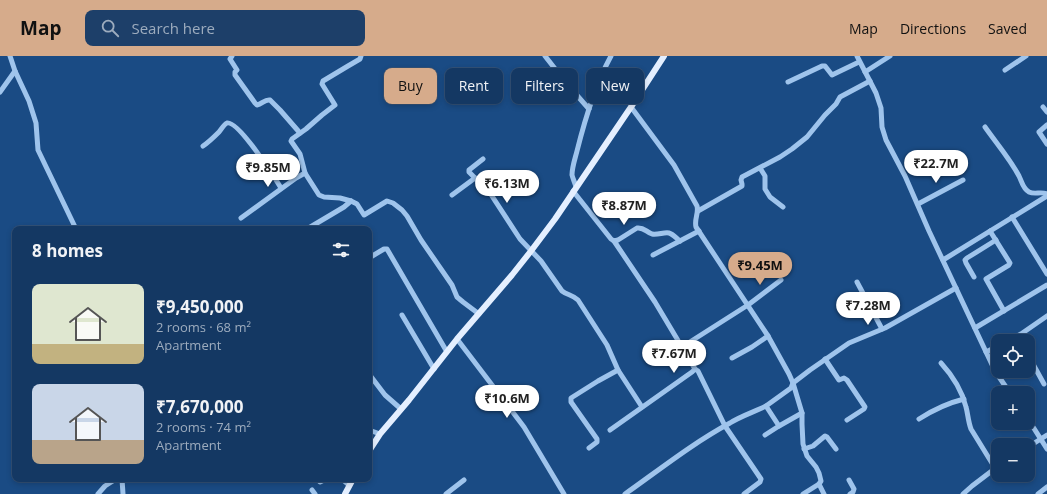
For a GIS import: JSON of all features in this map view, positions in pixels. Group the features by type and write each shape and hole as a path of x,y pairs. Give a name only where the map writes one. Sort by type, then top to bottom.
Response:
{"main road":[{"path":"372,446 380,434 457,339 512,275 555,219 664,56"},
{"path":"345,494 351,482"}],"street":[{"path":"10,56 15,71 29,101 36,123 38,150 75,226"},
{"path":"232,56 230,59 237,70 235,75 255,103 258,105 266,100 270,100 300,134"},
{"path":"361,56 360,59 323,81 322,84 335,105 291,141 300,154 305,173 319,195 351,201 357,204 364,214 387,201 393,203 402,210 452,285 457,297 479,314"},
{"path":"545,56 589,109"},
{"path":"605,68 611,56"},
{"path":"857,56 879,99 882,127 886,140 905,176 929,231 991,361"},
{"path":"865,72 890,56"},
{"path":"1005,70 1026,56"},
{"path":"788,82 822,66 825,66 832,75 859,62"},
{"path":"0,92 15,71"},
{"path":"698,211 741,187 741,178 780,157 802,142 843,95 870,81"},
{"path":"591,104 573,169 575,189 611,239 614,241 655,302 695,369 698,371 725,426 761,479 751,492 744,494"},
{"path":"632,106 674,165 697,206 698,211 695,221 696,227 777,350 793,383 802,413 804,449 819,473 821,481 819,484 824,494"},
{"path":"1043,107 1047,112"},
{"path":"203,146 226,124 232,123 248,140 281,188"},
{"path":"1047,125 1039,132 1047,144"},
{"path":"943,260 1047,195 1042,192 1032,193 1027,191 1017,172 986,127"},
{"path":"483,159 469,171 490,193 520,239 541,260 562,291 578,300 608,345 618,370 642,407"},
{"path":"760,168 765,176 765,189 770,197 783,207"},
{"path":"241,218 281,188 305,173"},
{"path":"452,195 475,178"},
{"path":"918,204 963,180"},
{"path":"312,226 344,207 351,201"},
{"path":"1012,217 1047,274"},
{"path":"614,241 640,227 651,233 669,233 680,242"},
{"path":"653,255 680,242 699,230"},
{"path":"990,231 1010,263 986,279 1004,311"},
{"path":"974,277 965,260 996,240"},
{"path":"372,256 384,249 387,249 447,352"},
{"path":"682,347 748,305 781,280"},
{"path":"857,282 882,329"},
{"path":"975,328 1047,285"},
{"path":"625,494 687,450 734,420 766,406 792,388 793,383 850,343 882,329 956,288"},
{"path":"402,314 434,369"},
{"path":"1024,334 1047,316"},
{"path":"732,358 768,336"},
{"path":"457,339 524,427 564,494"},
{"path":"986,352 991,350"},
{"path":"826,359 839,380 844,378 847,380 865,407 847,420"},
{"path":"941,363 950,374 964,399 971,429 991,458"},
{"path":"1035,368 1044,384"},
{"path":"610,430 695,369"},
{"path":"589,448 598,440 572,402 571,398 618,370"},
{"path":"372,378 385,395 401,409"},
{"path":"919,419 934,410 955,401 964,399"},
{"path":"766,406 779,426"},
{"path":"765,435 802,413"},
{"path":"1034,430 1047,449"},
{"path":"372,431 380,434"},
{"path":"1035,442 1047,435"},
{"path":"804,449 813,446 826,436 836,449"},
{"path":"963,494 991,472"},
{"path":"446,494 464,480"},
{"path":"849,480 854,489 854,492 850,494"},
{"path":"98,494 105,486 111,482"},
{"path":"122,482 123,494"},
{"path":"345,482 349,486"},
{"path":"803,494 819,484"},
{"path":"1038,494 1047,487"}]}
